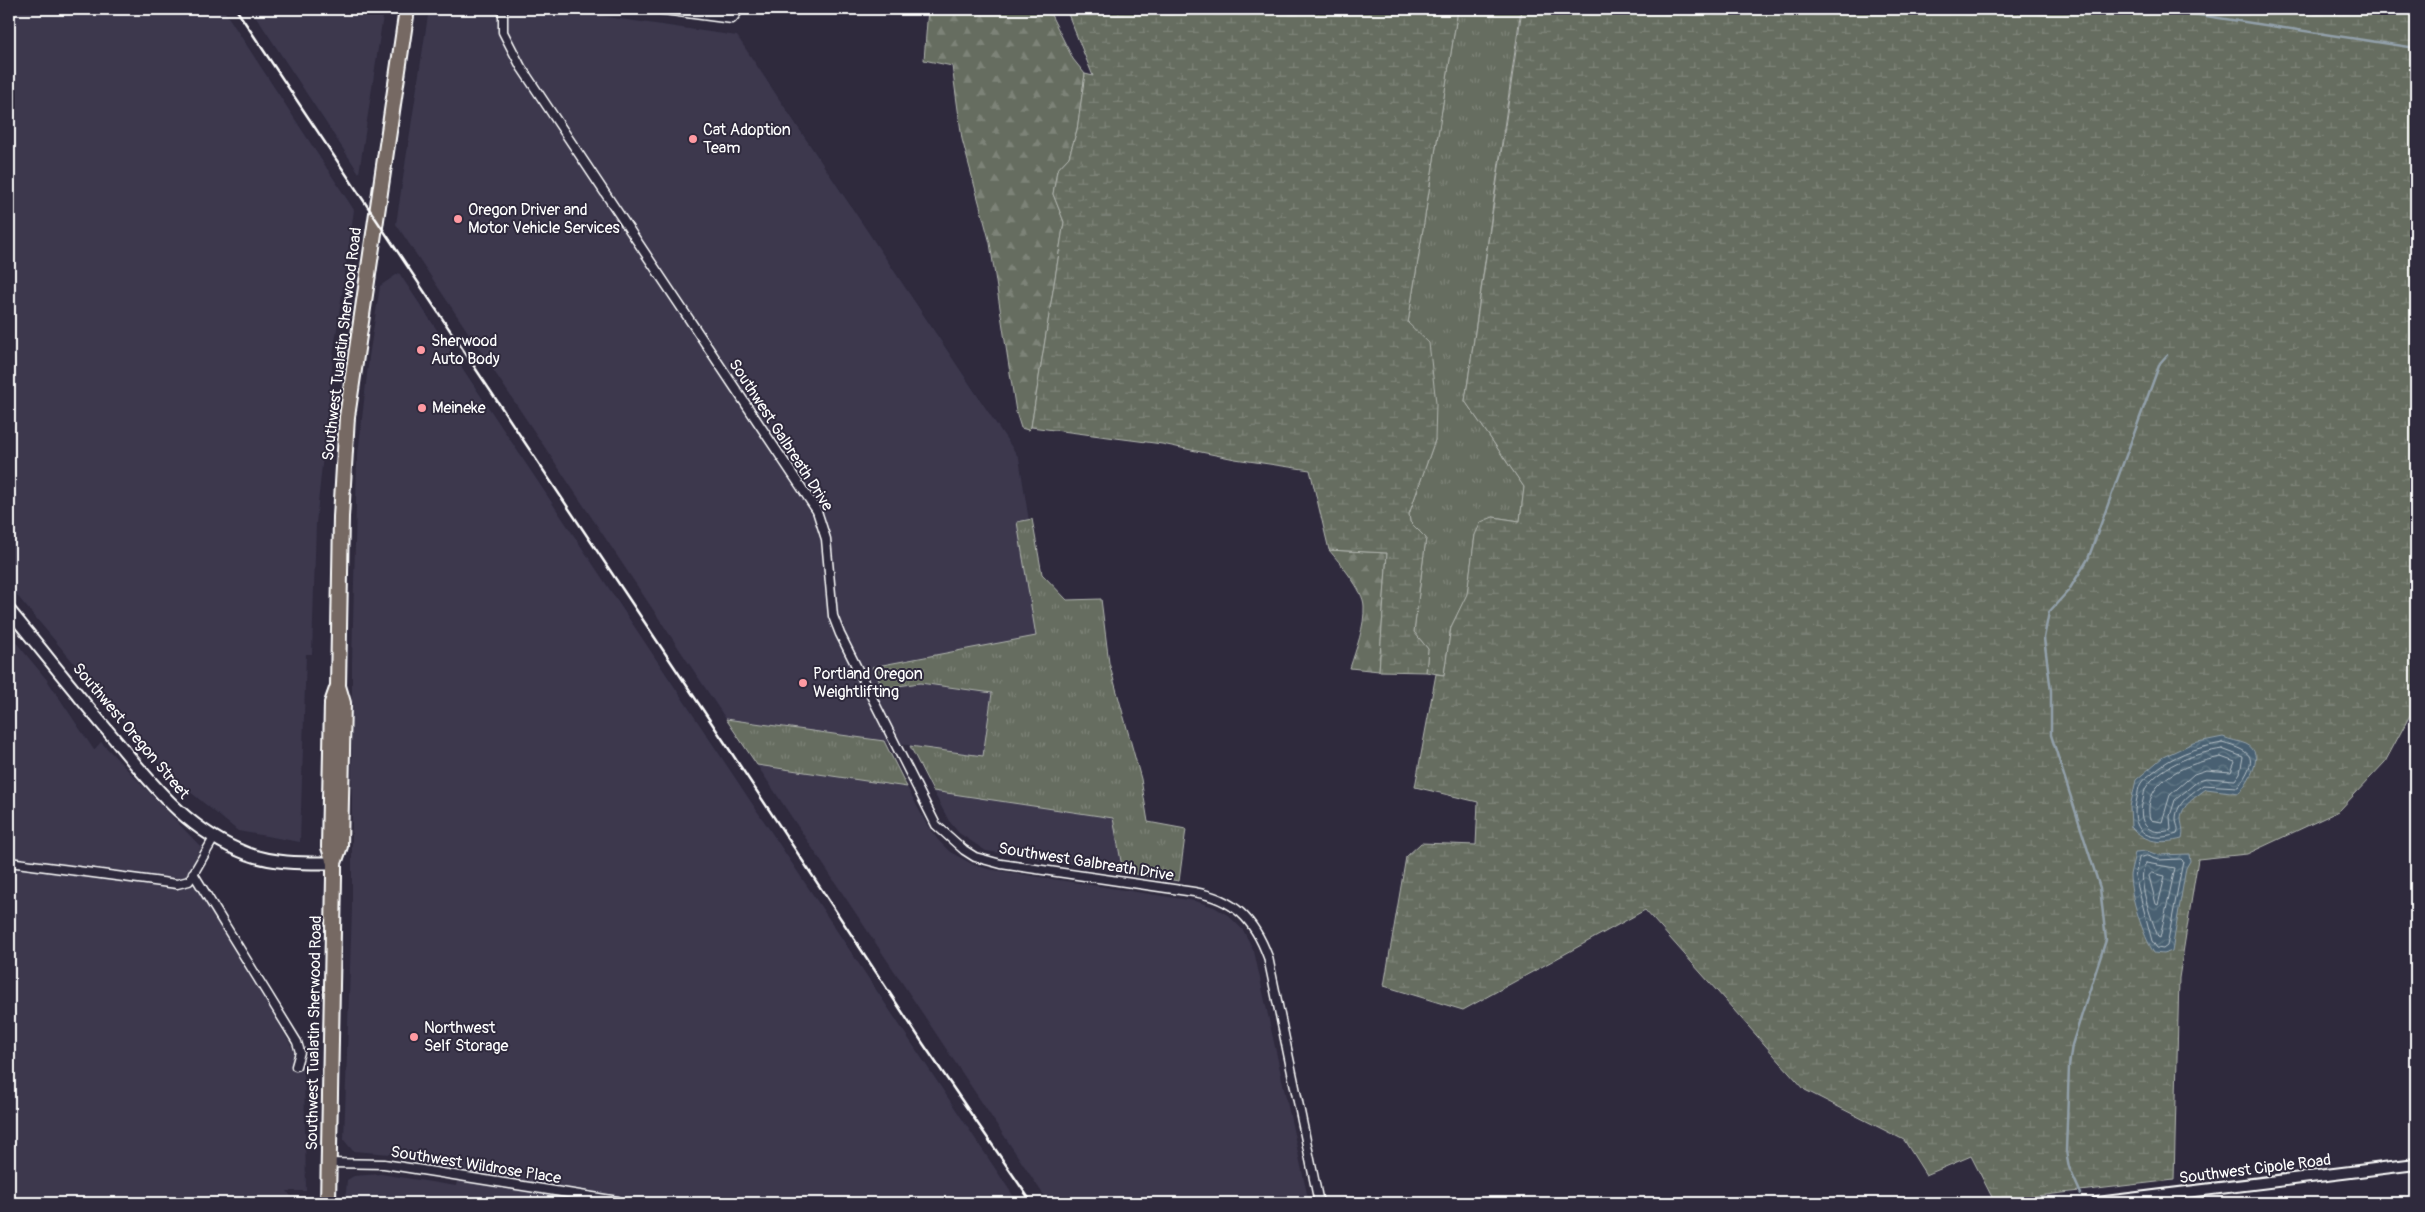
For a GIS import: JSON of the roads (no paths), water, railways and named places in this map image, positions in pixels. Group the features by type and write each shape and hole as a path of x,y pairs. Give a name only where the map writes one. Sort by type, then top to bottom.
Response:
{"highway":[{"name":"Southwest Tualatin Sherwood Road","path":"328,1203 334,863 329,847 332,703 338,686 341,510 348,417 407,9"}],"main road":[{"name":"Southwest Oregon Street","path":"9,610 168,802 199,830 250,855 273,860 334,863"}],"street":[{"name":"Southwest Galbreath Drive","path":"503,9 503,32 521,67 817,511 826,539 833,616 840,634 936,825 964,850 975,857 1001,864 1194,892 1222,899 1244,916 1257,930 1268,957 1319,1203"},
{"path":"656,9 732,19 740,9"},
{"path":"9,862 177,884 189,881 214,838"},
{"path":"193,873 298,1042 300,1052 296,1066"},
{"name":"Southwest Wildrose Place","path":"329,1162 384,1164 618,1201"},
{"name":"Southwest Cipole Road","path":"2097,1203 2416,1164"}],"water":[{"path":"2223,737 2246,744 2255,754 2254,768 2239,793 2206,789 2194,798 2186,805 2182,814 2182,839 2154,841 2142,836 2131,827 2130,807 2136,780 2163,757 2193,743"},
{"path":"2147,851 2158,855 2189,854 2190,861 2186,868 2172,951 2163,954 2154,953 2150,946 2135,904 2131,883 2130,875 2135,852"}],"waterway":[{"path":"2160,9 2416,48"},
{"path":"2081,1194 2069,1167 2066,1151 2069,1066 2072,1045 2106,940 2100,888 2051,735 2051,691 2044,638 2049,612 2069,590 2088,559 2160,363 2167,355"}],"railway":[{"path":"236,9 924,1045 1032,1203"}],"place":[{"name":"Cat Adoption Team","path":"693,139"},
{"name":"Oregon Driver and Motor Vehicle Services","path":"458,219"},
{"name":"Sherwood Auto Body","path":"421,350"},
{"name":"Meineke","path":"422,408"},
{"name":"Portland Oregon Weightlifting","path":"803,683"},
{"name":"Northwest Self Storage","path":"414,1037"}]}
